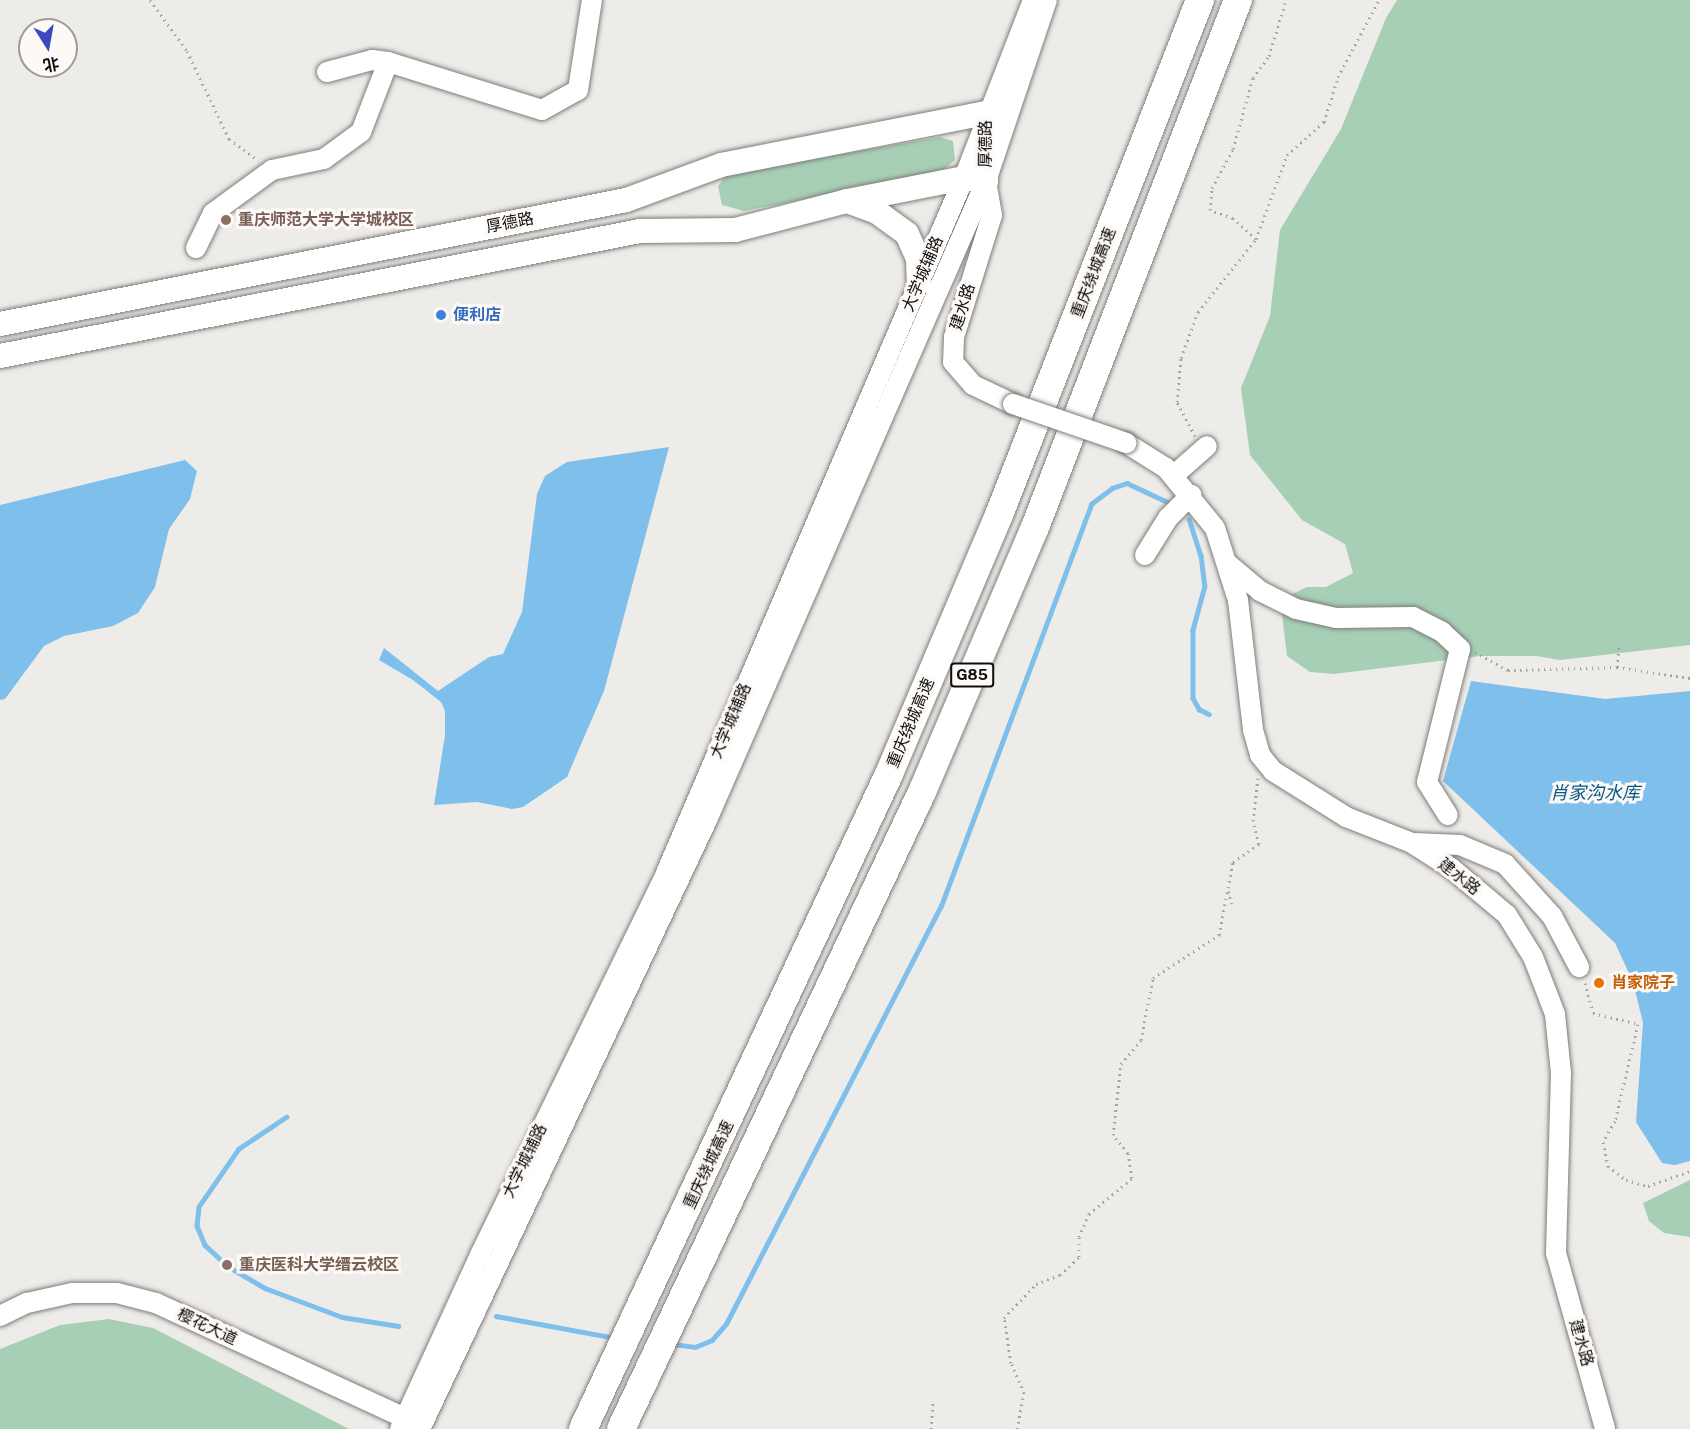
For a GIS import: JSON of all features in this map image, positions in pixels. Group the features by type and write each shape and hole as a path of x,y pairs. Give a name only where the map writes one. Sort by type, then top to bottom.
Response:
{"highway":[{"name":"重庆绕城高速","path":"583,1429 890,774 999,515 1200,0"},
{"name":"G85","path":"621,1429 922,792 1034,530 1238,0"}],"main road":[{"name":"厚德路","path":"0,324 626,200 721,165 987,113 975,179 847,201 735,230 640,231 0,356"},
{"path":"847,201 877,212 907,234 918,259 919,283"}],"street":[{"path":"327,72 372,60 388,62 542,110 578,90 591,0"},
{"path":"987,113 1033,0"},
{"name":"大学城辅路","path":"408,1425 707,820 975,179 1047,0"},
{"path":"196,248 213,213 272,170 324,159 361,132 388,62"},
{"name":"大学城辅路","path":"408,1425 666,873 919,283 975,179"},
{"name":"建水路","path":"975,179 992,215 954,337 953,362 973,385 1013,404 1126,443 1173,476"},
{"path":"1206,447 1173,476 1191,495 1215,528 1229,565 1238,600 1253,730 1260,755"},
{"path":"1145,555 1168,518 1191,495"},
{"path":"1229,565 1260,591 1296,609 1336,618 1413,617 1450,639 1460,649 1427,782 1448,815"},
{"name":"建水路","path":"1260,755 1273,771 1346,817 1412,843 1451,868 1507,915 1533,957 1555,1014 1560,1073 1556,1253 1605,1429"},
{"path":"1412,843 1460,845 1505,864 1552,916 1580,967"},
{"name":"樱花大道","path":"0,1316 27,1303 72,1293 117,1293 156,1304 408,1425"}],"path":[{"path":"150,0 187,51 229,139 272,170"},
{"path":"1256,239 1233,218 1210,210 1212,188 1233,149 1253,78 1269,56 1286,0"},
{"path":"1206,447 1188,426 1177,402 1181,358 1197,312 1256,239 1287,155 1324,122 1338,77 1379,0"},
{"path":"1450,639 1509,670 1617,667 1690,678"},
{"path":"1617,667 1619,646"},
{"path":"1017,1429 1024,1393 1011,1363 1004,1318 1036,1284 1060,1275 1079,1257 1079,1237 1089,1214 1132,1178 1128,1153 1113,1135 1121,1064 1133,1054 1141,1040 1153,978 1219,935 1233,862 1259,844 1254,821 1260,755"},
{"path":"1227,890 1232,903"},
{"path":"1580,967 1593,1013 1638,1024 1615,1121 1603,1142 1608,1166 1626,1180 1648,1186 1690,1171"},
{"path":"931,1429 933,1402"}],"green space":[{"path":"1397,0 1690,0 1690,645 1560,660 1536,656 1480,656 1334,674 1310,672 1287,656 1282,615 1286,597 1307,587 1326,587 1353,573 1345,544 1302,520 1250,455 1241,388 1270,316 1280,230 1341,129 1386,18"},
{"path":"940,137 953,141 955,160 940,173 744,211 722,205 718,186 727,174"},
{"path":"1690,1180 1690,1237 1664,1233 1649,1221 1643,1203"},
{"path":"109,1319 153,1328 349,1429 0,1429 0,1349 60,1325"}],"water":[{"path":"669,447 604,691 567,777 523,807 512,809 477,802 434,805 445,735 445,711 441,702 413,680 379,660 384,648 438,691 489,657 503,654 522,612 537,494 545,476 567,462"},
{"path":"185,460 197,471 190,499 169,529 155,587 138,613 113,626 64,636 44,646 5,699 0,700 0,505"},
{"name":"肖家沟水库","path":"1471,681 1605,699 1690,691 1690,1161 1675,1165 1662,1163 1636,1122 1643,1023 1633,982 1615,943 1443,781"}],"waterway":[{"path":"672,1344 695,1347 712,1340 726,1324 941,906 1091,504 1112,488 1127,483 1174,505"},
{"path":"1189,519 1201,555 1205,586 1193,630 1193,698 1199,709 1209,714"},
{"path":"287,1117 239,1149 199,1207 197,1226 205,1245 229,1267 265,1288 342,1317 398,1326"},
{"path":"496,1316 616,1338"}],"place":[{"name":"重庆师范大学大学城校区","path":"226,220"},
{"name":"便利店","path":"441,315"},
{"name":"肖家院子","path":"1599,983"},
{"name":"重庆医科大学缙云校区","path":"227,1265"}]}
